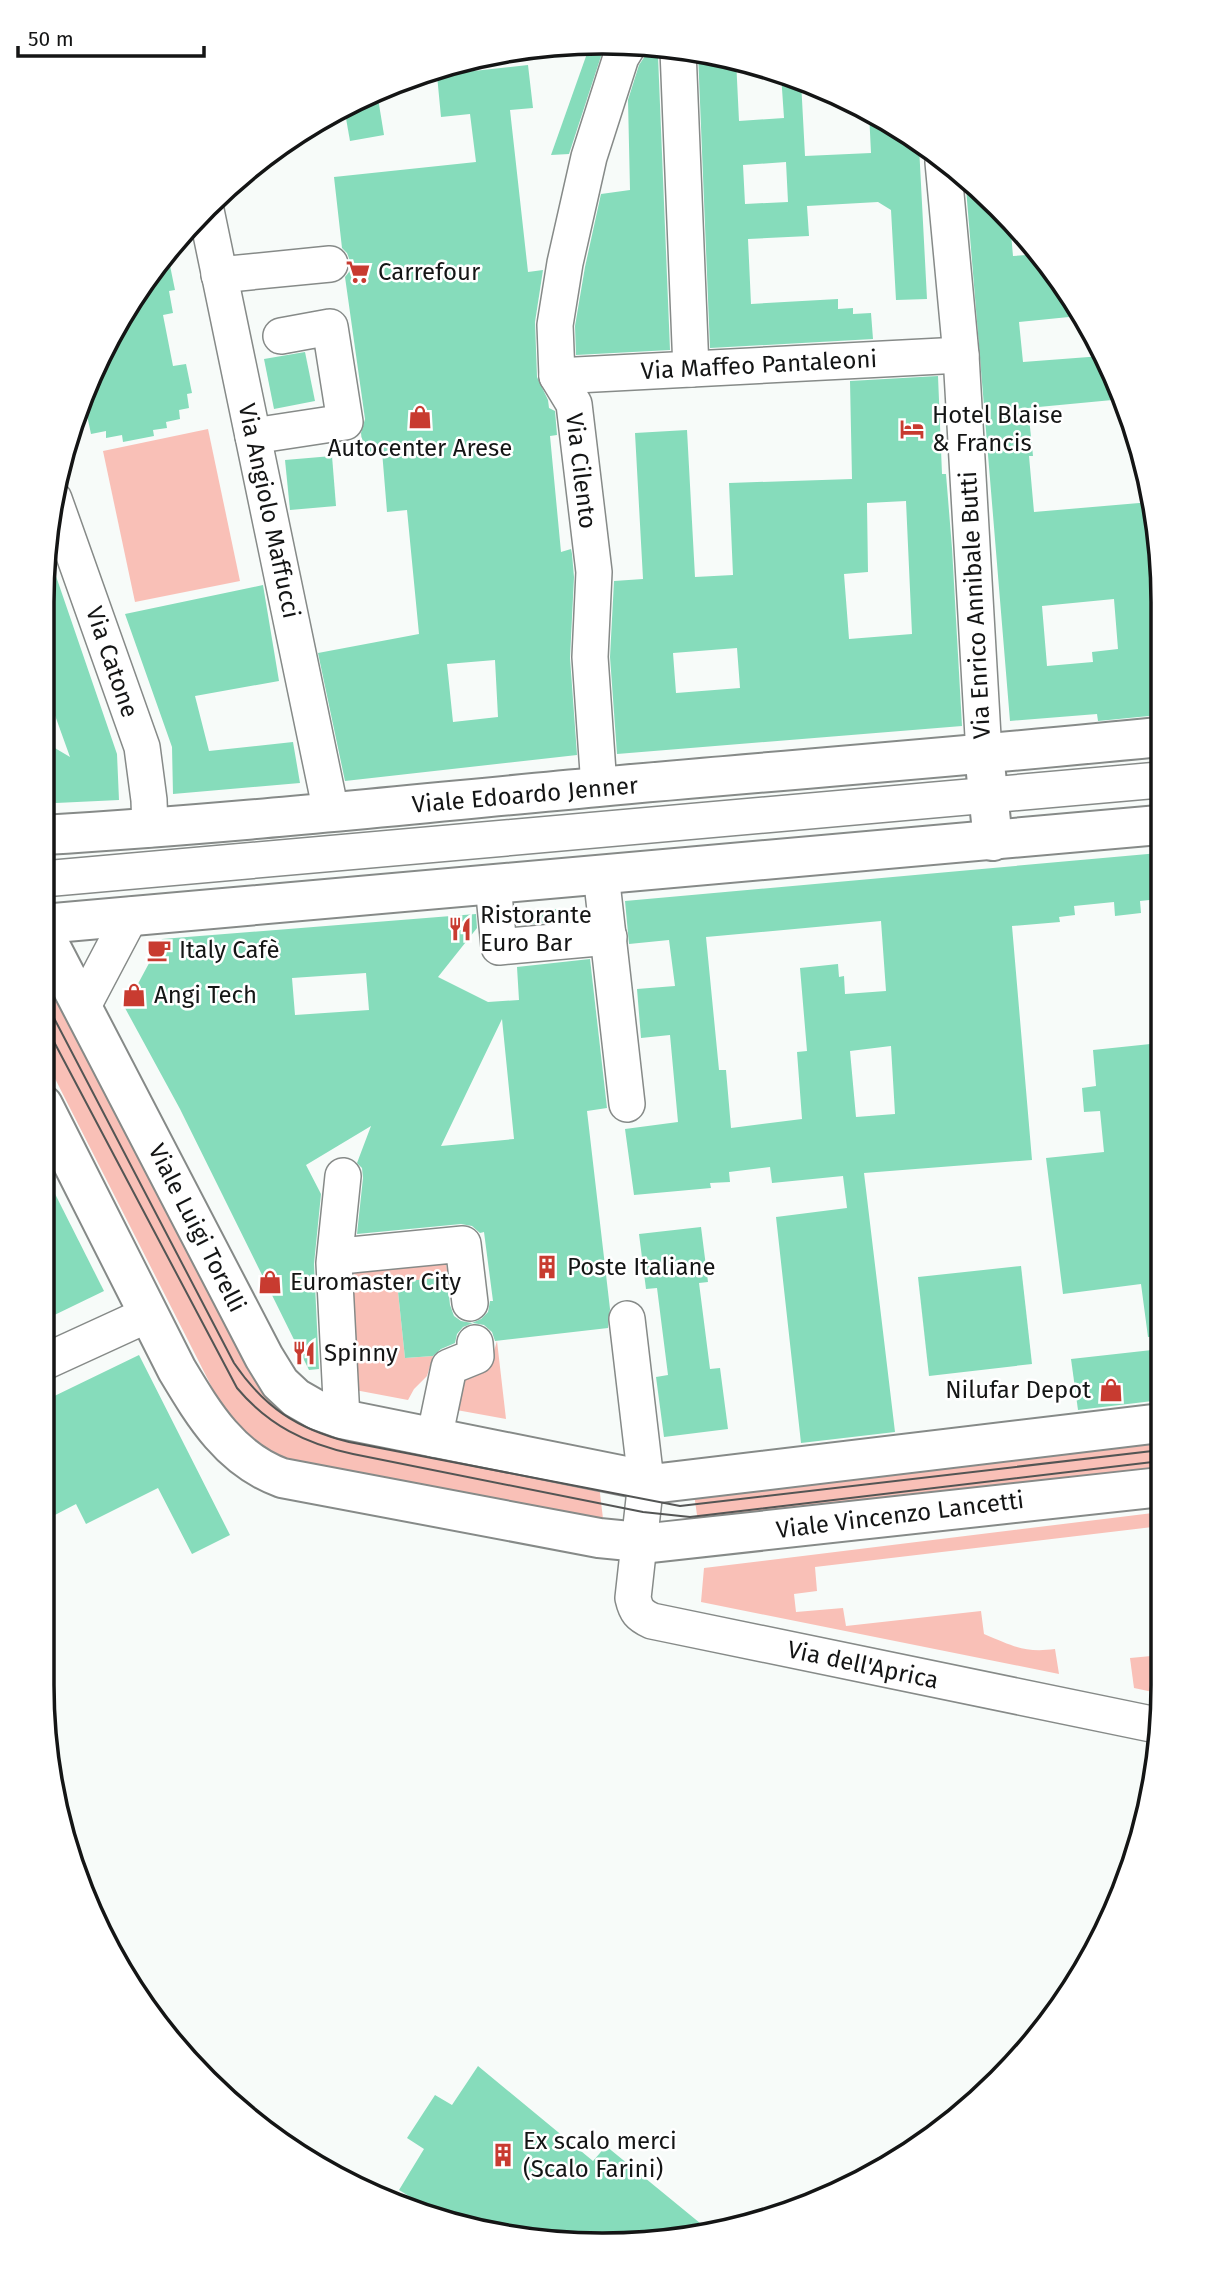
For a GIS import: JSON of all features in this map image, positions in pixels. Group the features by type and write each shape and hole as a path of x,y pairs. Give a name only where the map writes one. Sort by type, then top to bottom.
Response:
{"main road":[{"name":"Viale Edoardo Jenner","path":"54,829 150,829 1151,738"},
{"path":"984,754 993,841"},
{"path":"54,923 1151,826"},
{"name":"Viale Luigi Torelli","path":"54,952 264,1357 281,1383 296,1398 317,1410 342,1419"},
{"path":"54,1127 149,1314"},
{"name":"Viale Vincenzo Lancetti","path":"149,1314 177,1370 213,1425 235,1451 267,1472 298,1481 585,1535 639,1543 668,1543 1151,1487"},
{"path":"342,1419 646,1481 674,1482 1151,1424"}],"street":[{"name":"Via Cilento","path":"599,787 590,657 594,572 574,404 557,376 555,325 565,262 589,157 622,55"},
{"path":"678,60 691,369"},
{"name":"Via Enrico Annibale Butti","path":"944,174 961,355 984,754"},
{"name":"Via Angiolo Maffucci","path":"208,222 331,812"},
{"path":"219,275 330,264"},
{"path":"253,436 345,422 330,327 281,336"},
{"name":"Via Maffeo Pantaleoni","path":"557,376 961,355"},
{"name":"Via Catone","path":"61,519 142,747 150,829"},
{"name":"Viale Edoardo Jenner","path":"54,878 1151,781"},
{"path":"601,874 627,1104"},
{"path":"494,884 499,947 609,937"},
{"path":"83,1006 131,915"},
{"path":"342,1419 334,1263 343,1176"},
{"path":"351,1255 463,1244 470,1303"},
{"path":"54,1358 149,1314"},
{"path":"627,1319 646,1481 639,1543"},
{"path":"434,1438 449,1367 476,1356 475,1343"},
{"name":"Via dell'Aprica","path":"639,1543 633,1598 635,1610 652,1621 1150,1724"}],"shaded area":[{"path":"208,429 240,581 135,602 103,451"},
{"path":"54,987 256,1376 599,1485 604,1527 318,1473 264,1451 226,1415 54,1077"},
{"path":"445,1257 448,1277 397,1282 405,1358 433,1356 427,1376 414,1389 408,1400 355,1390 345,1266"},
{"path":"497,1341 506,1419 451,1409 456,1372 492,1358"},
{"path":"1151,1438 1151,1476 699,1529 694,1494"},
{"path":"1151,1513 1151,1527 815,1567 817,1591 794,1594 796,1612 843,1608 846,1626 981,1611 984,1634 1027,1649 1055,1649 1059,1674 701,1602 704,1568"},
{"path":"1151,1656 1151,1692 1134,1688 1130,1658"}],"building":[{"path":"587,54 602,54 569,154 551,155"},
{"path":"645,56 658,57 670,350 576,355 575,326 601,194 630,190 628,100 639,65"},
{"path":"698,63 737,71 739,121 784,118 782,84 802,92 805,156 871,153 870,124 920,156 927,299 896,300 891,210 878,202 807,206 809,236 748,239 751,304 838,299 838,309 853,308 853,314 871,313 873,339 710,348","holes":["786,162 788,202 745,204 743,165"]},
{"path":"528,65 533,108 510,110 528,272 543,270 535,322 537,377 549,408 555,411 557,435 550,436 561,552 571,549 572,554 574,577 570,658 577,755 345,781 318,653 419,634 407,510 387,512 382,451 363,453 361,433 365,419 345,277 349,272 350,261 342,248 334,177 476,162 470,114 441,117 437,80 466,72","holes":["495,660 498,717 453,722 447,664"]},
{"path":"379,102 384,135 350,141 346,118"},
{"path":"966,192 1011,237 1013,256 1026,255 1070,317 1019,322 1023,362 1092,357 1112,400 1028,408 1033,456 1029,456 1034,512 1141,503 1150,567 1151,716 1098,721 1097,714 1010,721","holes":["1114,599 1118,649 1092,652 1093,662 1047,666 1042,606"]},
{"path":"170,266 175,290 169,291 173,313 163,315 173,366 186,364 192,393 187,394 189,408 179,410 180,419 166,422 167,428 153,430 154,436 123,442 122,435 106,438 106,431 91,434 87,416 111,360 128,328"},
{"path":"305,352 315,401 274,409 264,359"},
{"path":"938,376 942,474 946,474 952,548 962,726 617,754 610,657 614,581 643,579 635,433 687,430 695,577 733,575 729,483 852,479 850,381","holes":["906,501 912,634 849,639 844,574 868,572 867,503","737,648 740,688 676,693 673,653"]},
{"path":"332,456 336,506 290,510 285,460"},
{"path":"55,573 117,754 119,800 54,802 54,748 70,757 54,713"},
{"path":"263,585 279,681 195,696 209,751 293,742 300,783 173,794 172,747 125,614"},
{"path":"1151,854 1151,900 1140,901 1141,913 1115,916 1114,902 1074,906 1075,915 1059,917 1060,922 1012,926 1032,1160 864,1173 895,1432 801,1443 776,1217 847,1208 843,1176 772,1183 770,1167 729,1172 730,1182 710,1183 711,1188 634,1195 625,1129 678,1122 670,1035 641,1038 637,989 675,986 669,940 629,944 625,901","holes":["881,921 886,991 845,994 844,976 839,977 838,964 800,968 807,1051 797,1052 802,1119 731,1128 726,1070 719,1070 706,937","891,1046 895,1114 856,1117 850,1051"]},
{"path":"558,909 559,921 529,924 528,912"},
{"path":"476,914 477,928 438,977 488,1002 519,1000 517,967 590,959 607,1108 587,1111 610,1309 608,1328 495,1341 492,1332 484,1325 473,1323 463,1327 457,1334 455,1343 433,1356 405,1358 397,1282 447,1277 454,1316 461,1321 472,1323 481,1319 488,1312 490,1301 493,1301 484,1232 480,1233 472,1226 461,1224 357,1234 363,1178 362,1168 357,1163 371,1126 306,1165 321,1194 314,1264 319,1369 309,1370 180,1109 125,1008 162,939","holes":["366,973 369,1010 295,1015 292,978","502,1019 514,1139 441,1146"]},
{"path":"1151,1044 1151,1337 1148,1337 1141,1284 1063,1294 1046,1158 1104,1152 1100,1111 1084,1112 1082,1088 1096,1086 1093,1050"},
{"path":"54,1192 104,1291 54,1315"},
{"path":"701,1227 708,1282 699,1283 710,1369 720,1368 728,1429 664,1437 656,1377 668,1375 657,1288 646,1289 639,1234"},
{"path":"1021,1266 1032,1364 929,1376 918,1277"},
{"path":"1151,1350 1151,1401 1078,1410 1071,1359"},
{"path":"139,1355 230,1535 192,1554 158,1488 86,1524 76,1504 54,1515 54,1396"},
{"name":"Ex scalo merci (Scalo Farini)","path":"478,2066 593,2161 606,2146 700,2223 638,2232 567,2232 496,2222 415,2199 399,2190 424,2149 407,2138 435,2095 452,2105"}],"tram line":[{"path":"54,1018 234,1363 270,1404 298,1423 330,1437 680,1506 1151,1451"},
{"path":"54,1042 237,1388 275,1423 319,1445 643,1512 690,1517 1151,1462"}],"place":[{"name":"Carrefour","path":"358,272"},
{"name":"Autocenter Arese","path":"420,417"},
{"name":"Hotel Blaise & Francis","path":"912,429"},
{"name":"Ristorante Euro Bar","path":"460,929"},
{"name":"Italy Cafè","path":"159,950"},
{"name":"Angi Tech","path":"134,995"},
{"name":"Poste Italiane","path":"547,1267"},
{"name":"Euromaster City","path":"270,1282"},
{"name":"Spinny","path":"304,1353"},
{"name":"Nilufar Depot","path":"1111,1390"},
{"name":"Ex scalo merci (Scalo Farini)","path":"503,2155"}]}
